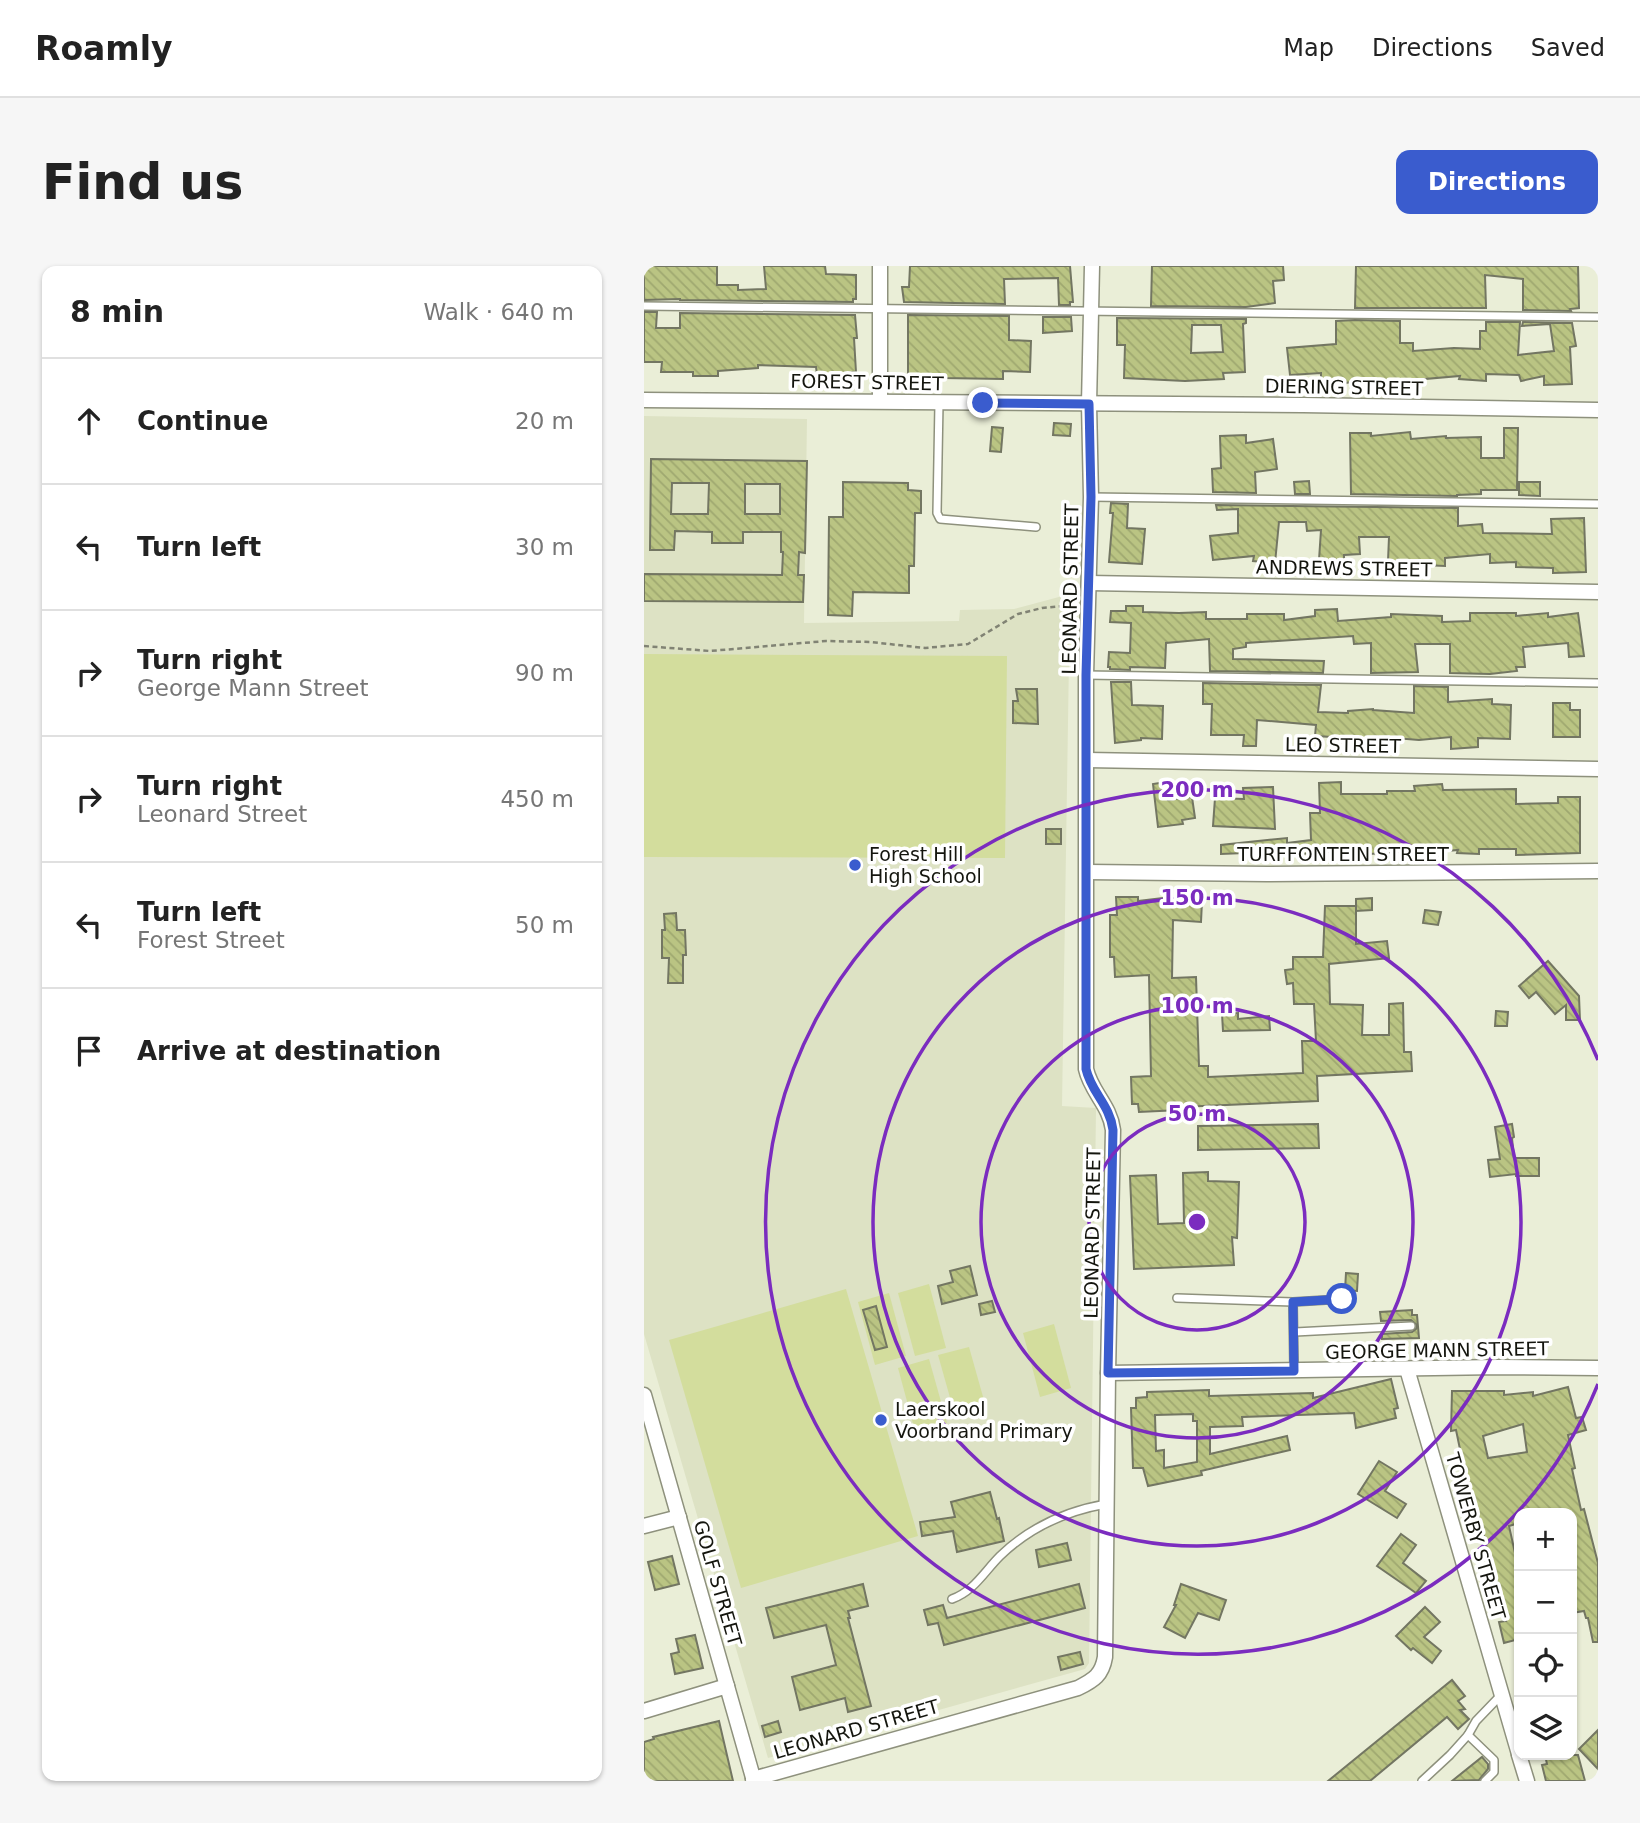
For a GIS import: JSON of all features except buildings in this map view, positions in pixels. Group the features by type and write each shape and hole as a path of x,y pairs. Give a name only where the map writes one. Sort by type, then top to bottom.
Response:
{"street":[{"path":"880,266 880,401"},
{"name":"LEONARD STREET","path":"753,1780 1078,1688 1098,1677 1104,1666 1113,1130 1109,1111 1088,1078 1086,1069 1086,675 1091,497 1089,404 1092,266"},
{"name":"FOREST STREET","path":"644,400 1089,404"},
{"name":"DIERING STREET","path":"1089,404 1598,410"},
{"name":"ANDREWS STREET","path":"1089,583 1598,592"},
{"name":"LEO STREET","path":"1087,760 1598,769"},
{"name":"TURFFONTEIN STREET","path":"1087,872 1598,872"},
{"name":"GEORGE MANN STREET","path":"1108,1373 1598,1368"},
{"name":"TOWERBY STREET","path":"1407,1369 1514,1737"},
{"name":"GOLF STREET","path":"644,1395 753,1780"},
{"path":"644,1527 679,1517"},
{"path":"644,1710 727,1686"},
{"name":"TOWERBY STREET","path":"1521,1760 1527,1781"}],"lane":[{"path":"644,306 1598,317"},
{"path":"939,402 937,513 940,519 1037,527"},
{"path":"1091,497 1598,504"},
{"path":"1086,675 1598,683"},
{"path":"1177,1298 1293,1302 1342,1299"},
{"path":"1293,1302 1294,1371"},
{"path":"1294,1332 1411,1326"},
{"path":"952,1599 972,1588 1001,1556 1032,1531 1057,1518 1107,1503"},
{"path":"1422,1781 1468,1735 1476,1721 1502,1695"},
{"path":"1468,1735 1494,1760 1494,1772 1485,1781"}],"path":[{"path":"644,646 710,652 826,641 871,642 925,648 968,643 1018,614 1042,608 1088,604"}],"shaded area":[{"name":"Forest Hill High School","path":"644,416 807,419 804,623 959,621 960,610 1014,609 1070,594 1062,1106 1096,1108 1089,1663 1085,1669 768,1758 644,1334"}],"green space":[{"path":"644,654 1007,656 1005,858 644,857"},
{"path":"929,1284 946,1348 915,1356 898,1293"},
{"path":"846,1289 918,1536 741,1588 669,1340"},
{"path":"889,1293 906,1356 875,1365 858,1302"},
{"path":"1054,1324 1071,1388 1040,1397 1023,1333"},
{"path":"969,1347 987,1411 956,1419 938,1355"},
{"path":"929,1359 947,1423 915,1431 898,1368"}],"place":[{"name":"Forest Hill High School","path":"855,865"},
{"name":"Laerskool Voorbrand Primary","path":"881,1420"}],"route":[{"path":"983,403 1089,404 1091,497 1086,675 1086,1069 1088,1078 1109,1111 1113,1130 1108,1373 1294,1371 1293,1302 1342,1299"}]}
